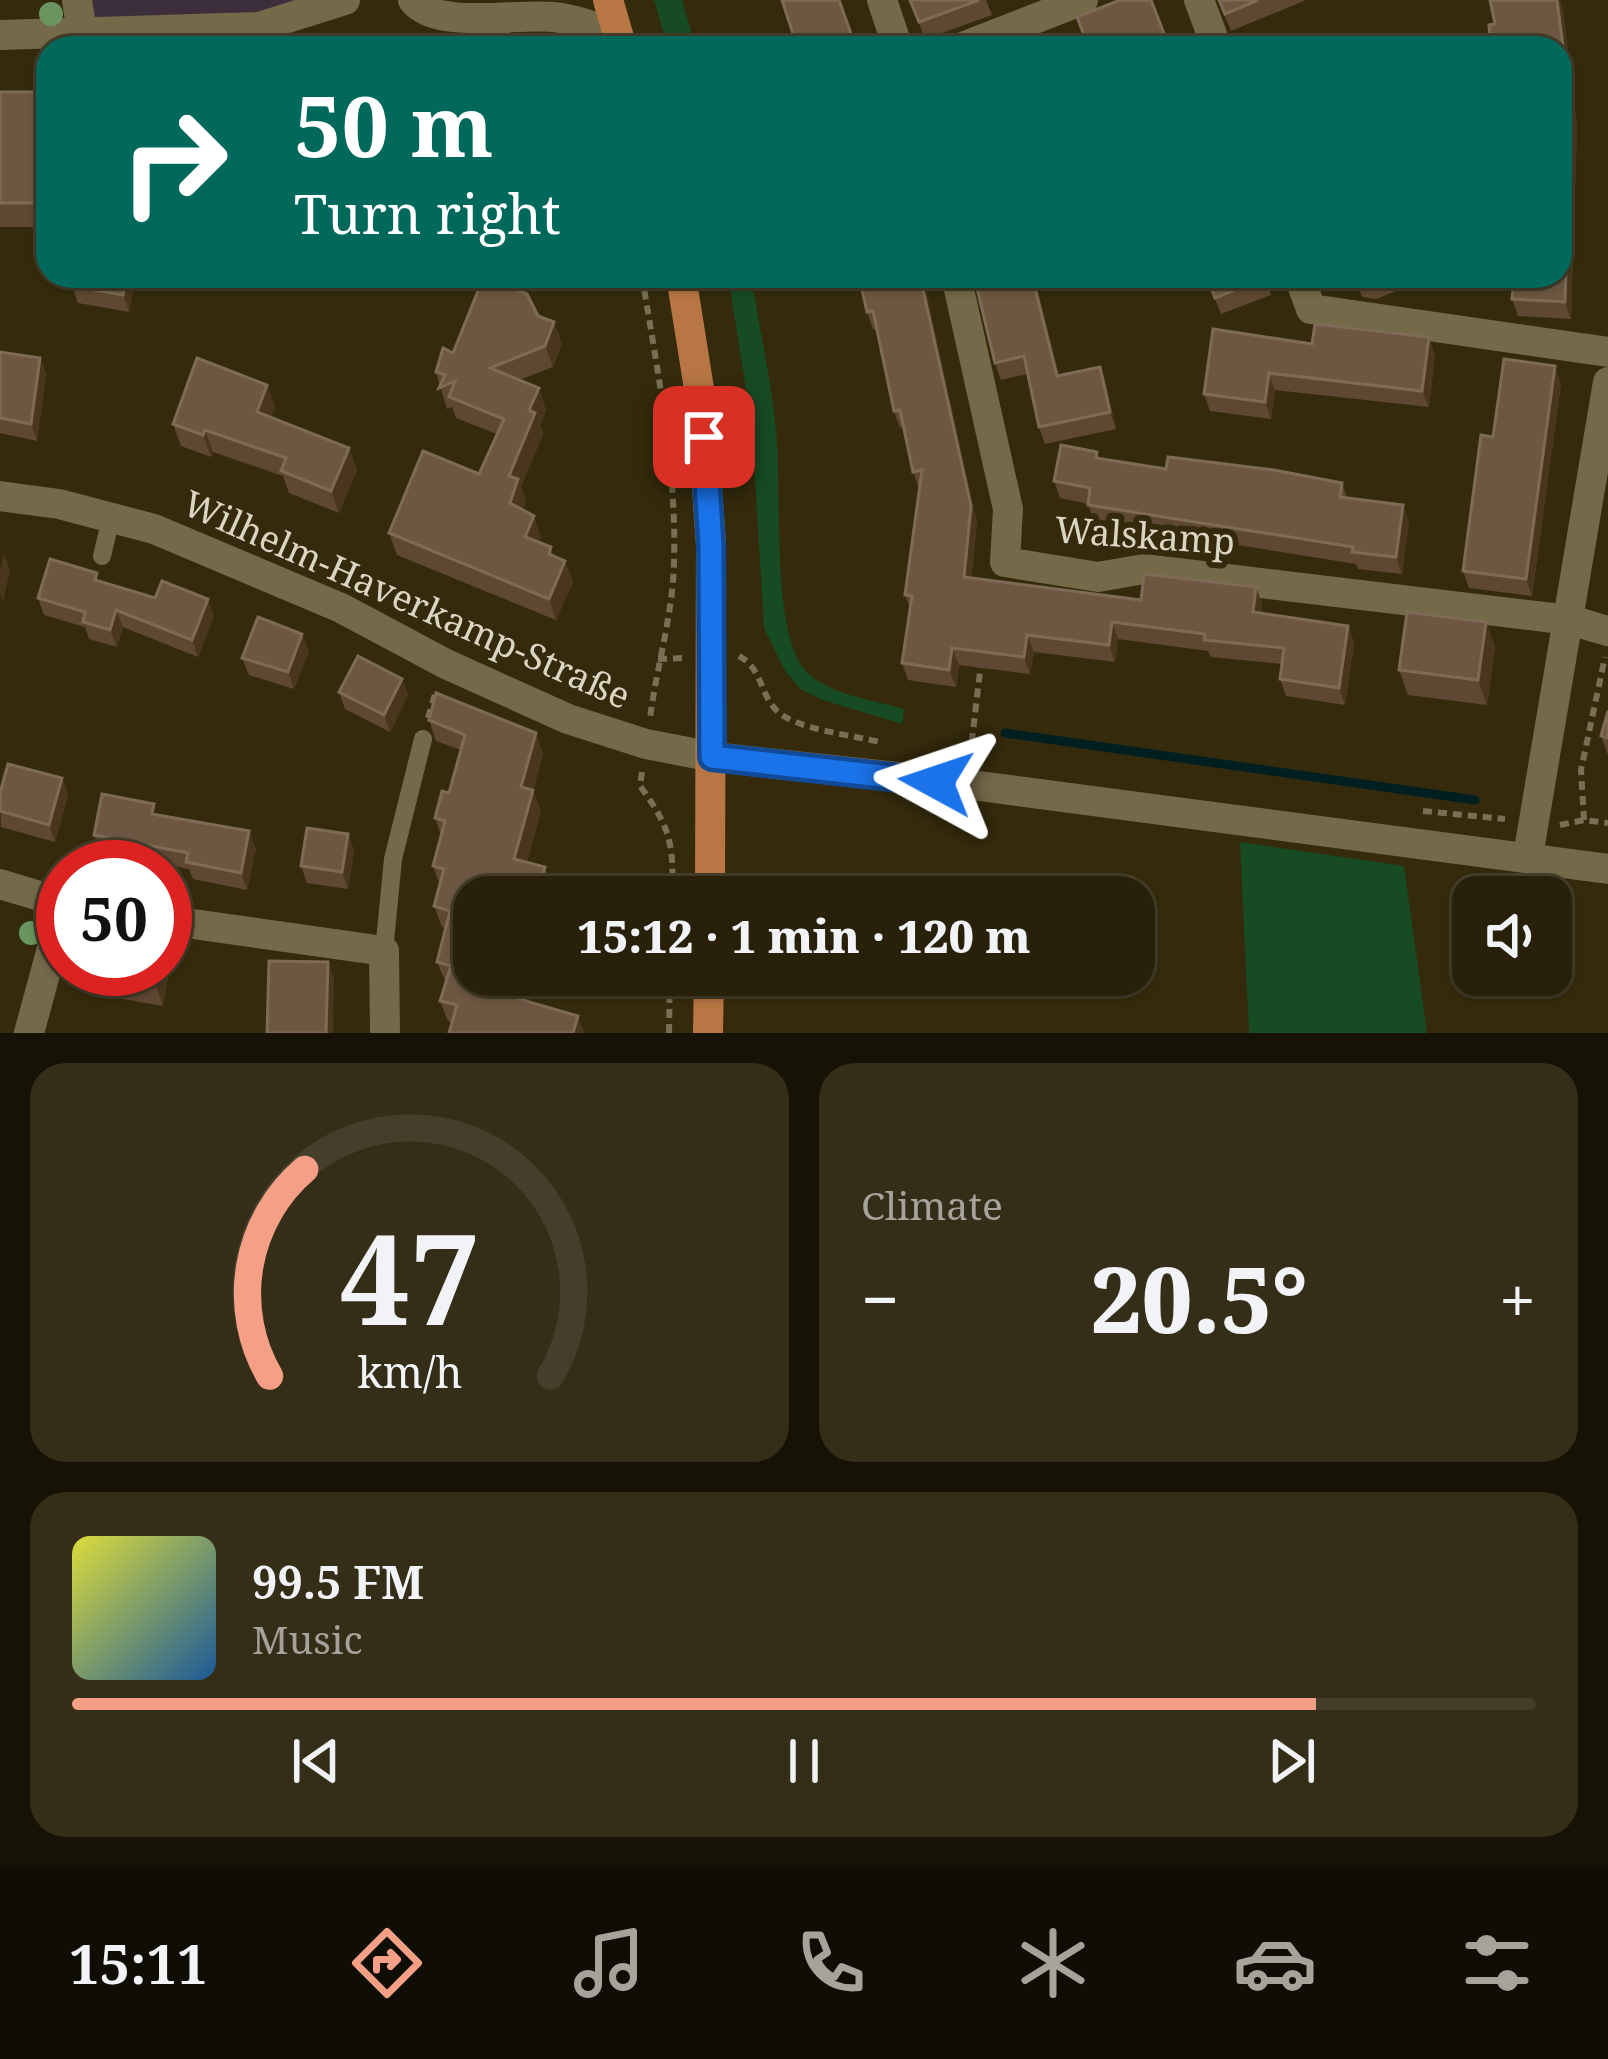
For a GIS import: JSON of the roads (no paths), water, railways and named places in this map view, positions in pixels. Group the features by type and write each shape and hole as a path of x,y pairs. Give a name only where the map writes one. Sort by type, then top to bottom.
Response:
{"main road":[{"path":"608,0 619,36"},
{"path":"683,288 701,401 711,545 710,876"},
{"path":"708,1033 709,996"}],"street":[{"path":"77,0 82,33"},
{"path":"216,36 346,0"},
{"path":"413,0 419,8 449,17 558,17 607,36"},
{"path":"882,0 894,36"},
{"path":"990,36 1083,0"},
{"path":"1199,0 1212,36"},
{"path":"0,34 142,36"},
{"name":"Walskamp","path":"959,288 1008,509 1005,562 1098,577 1144,569 1570,620 1608,631"},
{"path":"1303,288 1311,309 1608,352"},
{"path":"1528,856 1608,382"},
{"name":"Wilhelm-Haverkamp-Straße","path":"0,496 59,504 154,529 341,608 446,664 568,718 646,744 712,757 972,785 1608,869"},
{"path":"0,884 36,896"},
{"path":"192,924 384,951 385,1033"},
{"path":"28,1033 38,996"}],"lane":[{"path":"497,17 501,36"},
{"path":"102,556 111,518"},
{"path":"384,951 393,859 424,739"}],"waterway":[{"path":"1005,733 1475,800"}]}
